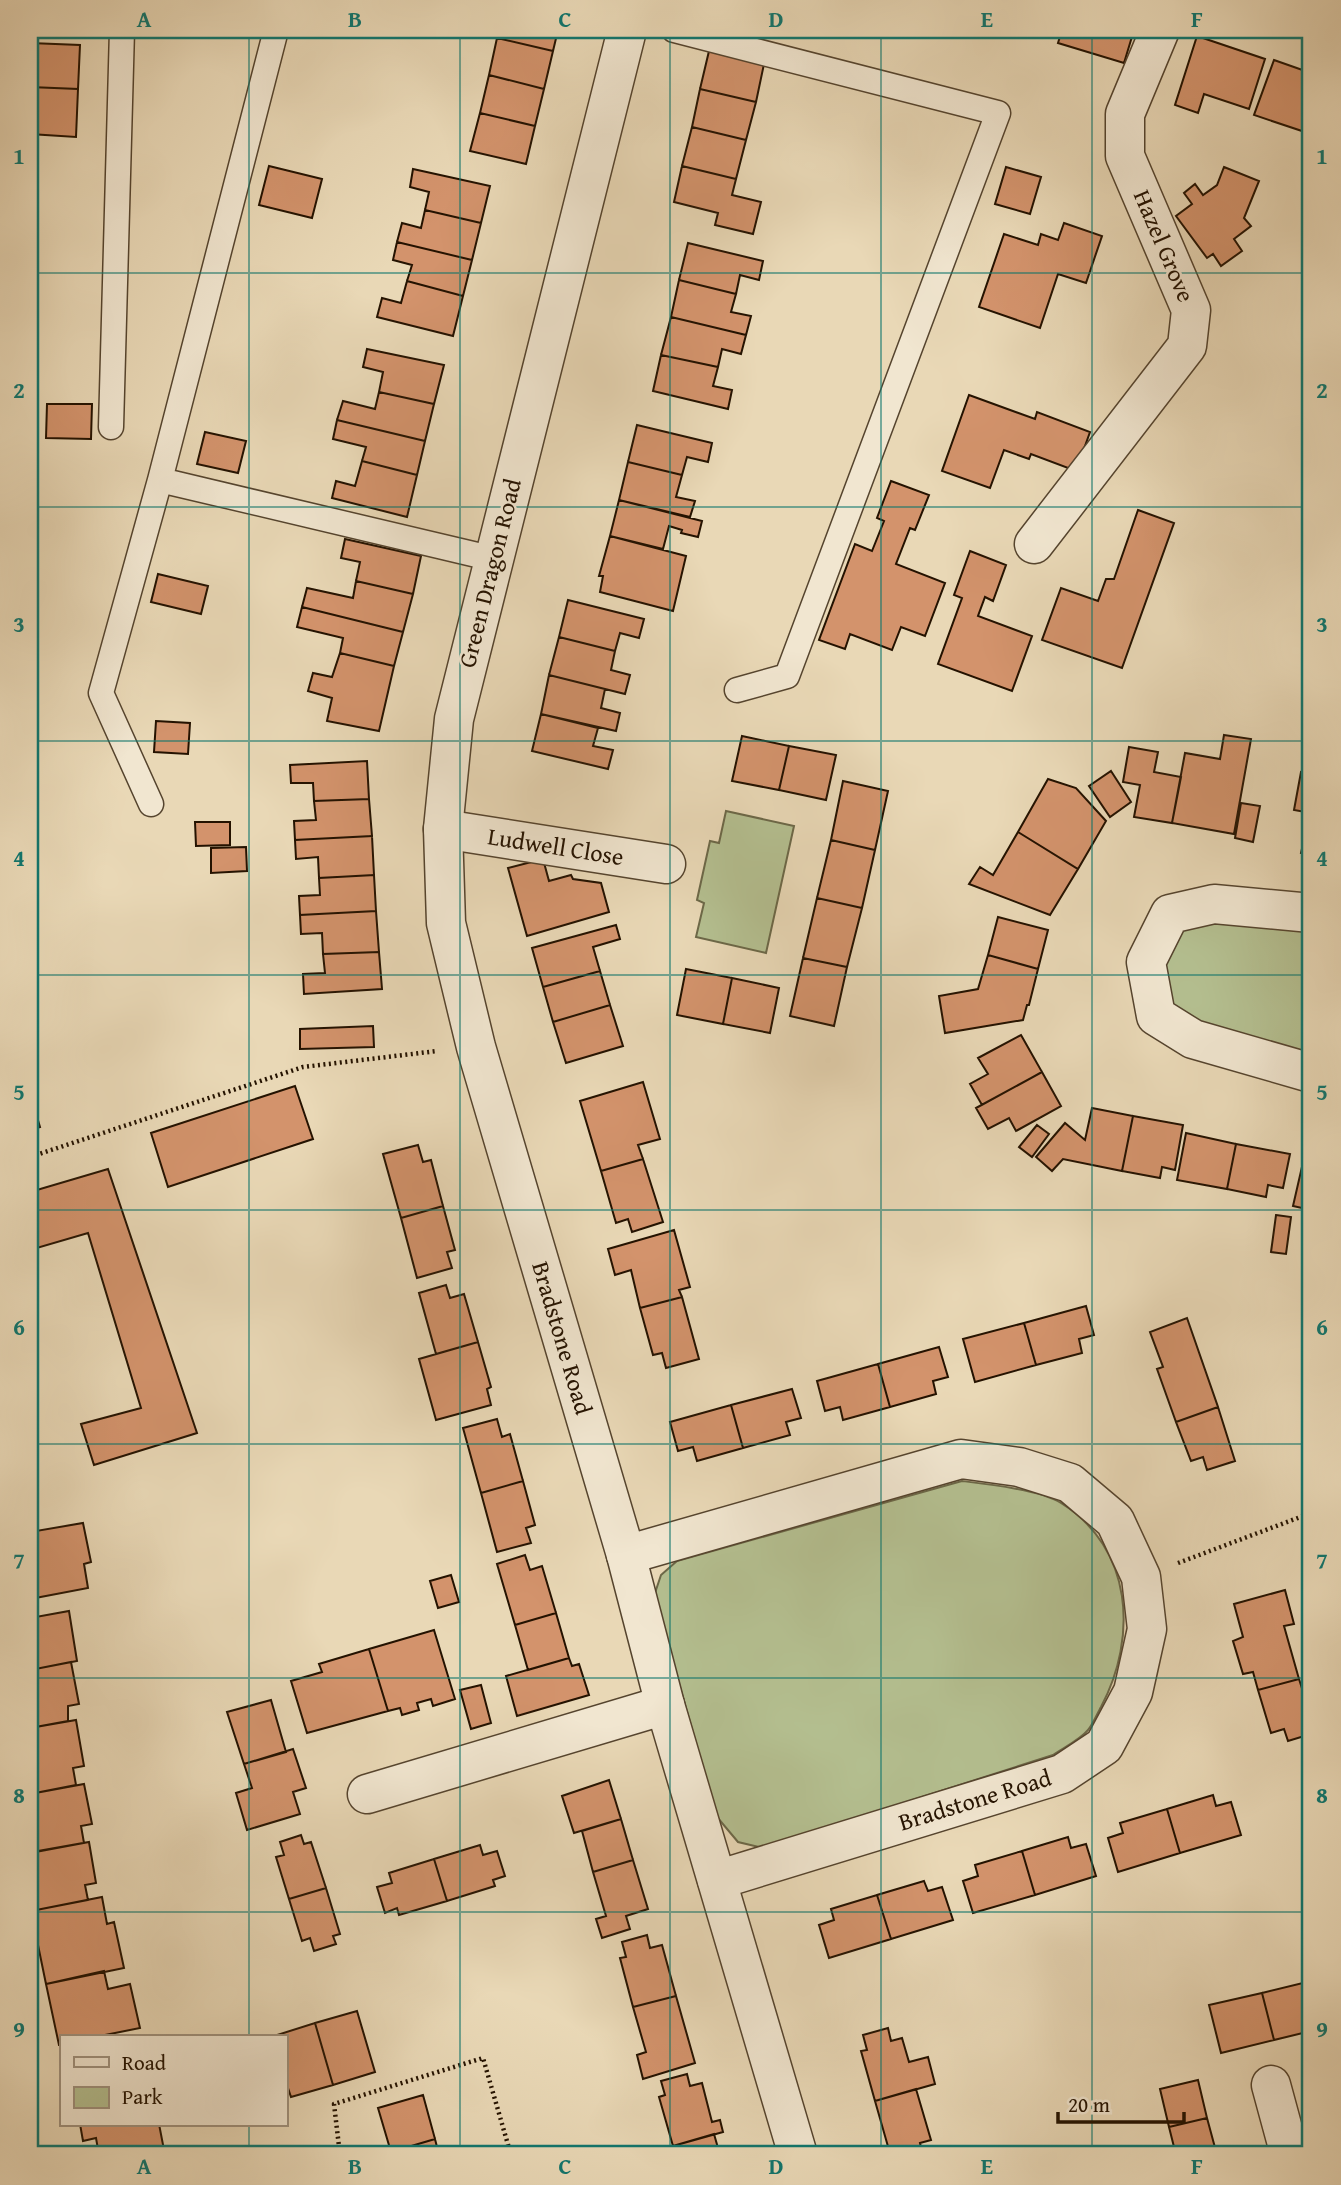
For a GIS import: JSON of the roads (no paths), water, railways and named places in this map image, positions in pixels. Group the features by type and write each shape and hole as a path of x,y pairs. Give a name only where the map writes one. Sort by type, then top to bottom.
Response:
{"street":[{"name":"Green Dragon Road","path":"498,1122 476,1047 446,923 443,829 454,719 627,30"},
{"name":"Hazel Grove","path":"1034,544 1187,346 1191,310 1125,156 1125,114 1160,30"},
{"name":"Ludwell Close","path":"443,829 666,864"},
{"path":"1311,913 1214,904 1170,914 1146,962 1156,1016 1193,1039 1311,1073"},
{"name":"Bradstone Road","path":"498,1122 626,1555 665,1705 798,2155"},
{"name":"Bradstone Road","path":"626,1555 961,1459 1019,1468 1070,1483 1115,1521 1141,1577 1147,1629 1133,1692 1104,1746 1062,1774 717,1880"},
{"path":"367,1794 665,1705"},
{"path":"1271,2085 1295,2135"}],"lane":[{"path":"111,427 122,30"},
{"path":"151,804 101,694 160,480 276,30"},
{"path":"674,30 998,113 787,676 737,690"},
{"path":"160,480 494,559"}]}
